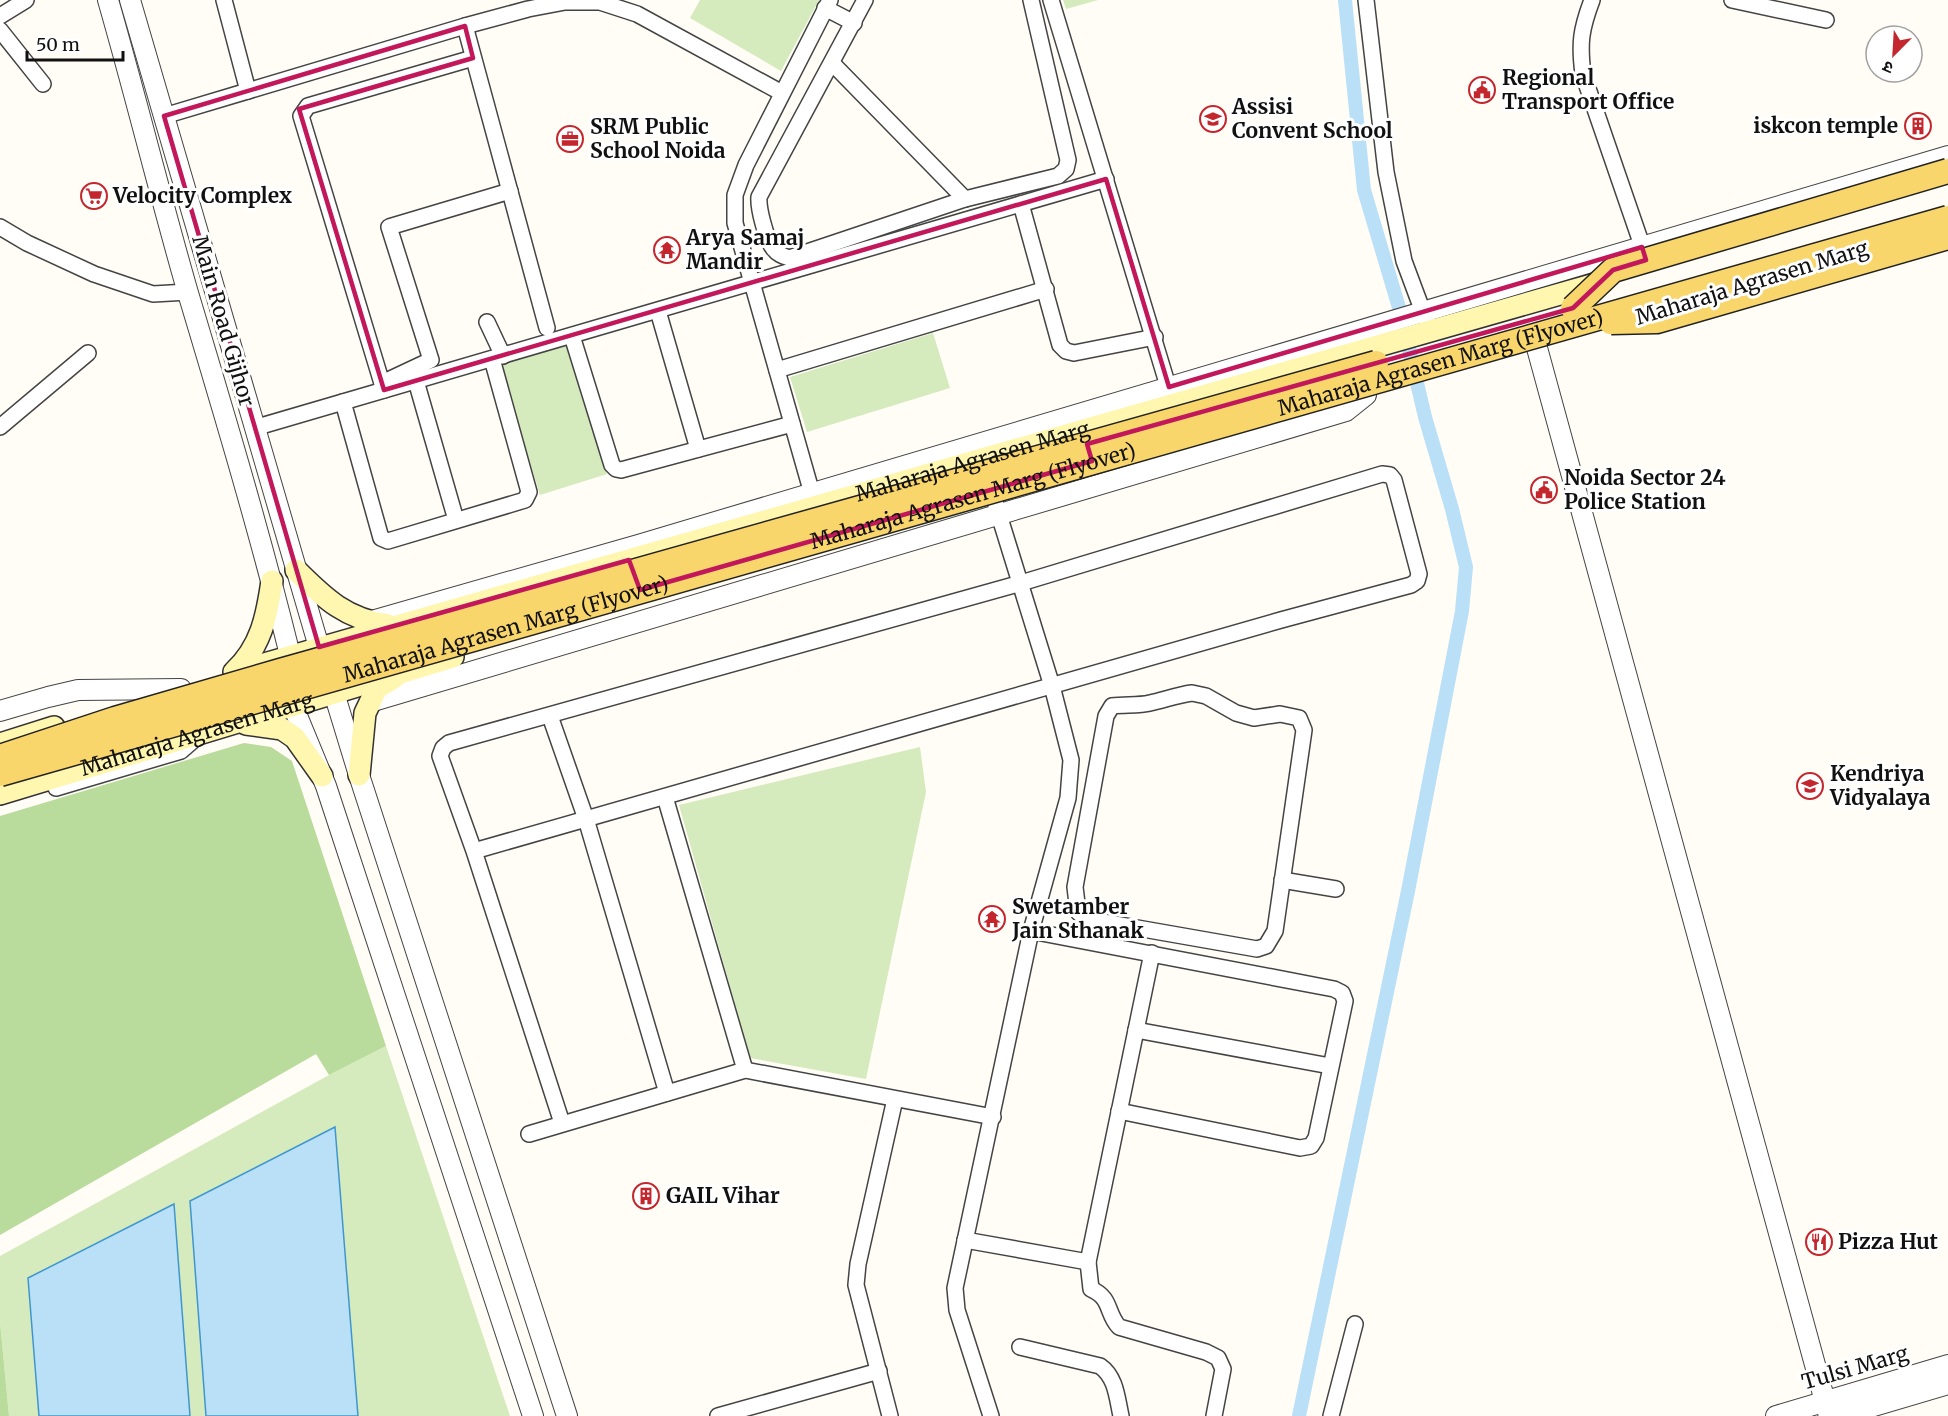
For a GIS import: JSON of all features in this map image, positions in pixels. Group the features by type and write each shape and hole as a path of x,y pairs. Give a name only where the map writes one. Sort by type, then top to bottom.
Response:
{"main road":[{"path":"1576,315 1613,270 1948,171"},
{"name":"Maharaja Agrasen Marg","path":"0,744 290,655 629,560 814,500 1083,430 1171,396 1379,345 1427,325 1649,268 1948,183"},
{"name":"Maharaja Agrasen Marg (Flyover)","path":"0,774 1576,315 1948,203"},
{"name":"Maharaja Agrasen Marg (Flyover)","path":"0,757 115,718 464,618 1576,315 1948,218"},
{"name":"Maharaja Agrasen Marg","path":"0,794 405,671 644,602 997,508 1096,473 1537,348 1948,224"},
{"path":"1576,315 1657,321 1948,237"},
{"path":"1083,430 1096,473"},
{"path":"629,560 644,602"},
{"path":"296,570 325,599 350,615 368,622 394,626"},
{"path":"234,672 246,660 263,628 272,581"},
{"path":"359,775 365,713 377,688 405,671"},
{"path":"233,723 282,729 295,738 322,776"}],"street":[{"path":"0,16 26,0"},
{"name":"Main Road Gijhor","path":"108,0 188,292 272,581 290,655"},
{"name":"Main Road Gijhor","path":"130,0 319,647"},
{"path":"224,0 248,91"},
{"path":"865,0 759,196 759,206 772,247 779,255 789,258 965,199 1058,176 1066,169 1068,160 1030,0"},
{"path":"1051,0 1171,396"},
{"path":"1366,0 1386,172 1404,261 1427,325"},
{"path":"1592,0 1584,21 1579,47 1583,74 1649,268"},
{"path":"1732,0 1826,20"},
{"path":"164,116 465,26 527,4 565,1 600,2 637,14 782,93"},
{"path":"814,500 735,223 735,195 746,165 828,4 854,23"},
{"path":"465,26 547,328"},
{"path":"0,30 43,84"},
{"path":"383,387 301,116 308,106 473,58"},
{"path":"832,63 965,199"},
{"path":"368,622 814,500 1171,396 1427,325 1642,247 1948,156"},
{"path":"383,387 416,381 497,358 1106,179"},
{"path":"254,428 344,402 383,387 431,360 389,228 510,191"},
{"path":"1021,204 1060,345 1066,351 1074,353 1155,337"},
{"path":"0,227 27,243 94,274 153,294 188,292"},
{"path":"777,370 1046,290"},
{"path":"658,311 698,449"},
{"path":"344,402 381,538 388,541 525,500 529,492 497,358 486,322"},
{"path":"572,336 612,465 616,469 621,470 792,424"},
{"path":"1537,348 1827,1409"},
{"path":"0,427 88,353"},
{"path":"416,381 456,520"},
{"path":"370,702 997,508 1346,411 1366,396"},
{"path":"474,851 1411,585 1417,580 1419,574 1394,480 1390,475 1382,474 1021,583 449,743 443,748 440,756 474,851 562,1123"},
{"path":"991,1416 957,1310 955,1288 1031,931 1068,796 1071,760 1052,686 997,508"},
{"path":"0,711 78,690 181,689"},
{"path":"334,693 567,1416"},
{"path":"1192,693 1206,696 1236,713 1254,718 1280,714 1299,718 1304,730 1282,880 1275,931 1266,946 1257,949 1086,919 1078,912 1075,887 1106,716 1112,706 1148,704 1192,693"},
{"path":"293,706 322,776 533,1416"},
{"path":"550,716 586,819 667,1093"},
{"path":"0,805 181,751 203,732"},
{"path":"665,796 745,1070"},
{"path":"1068,796 1092,799"},
{"path":"1282,880 1336,889"},
{"path":"1031,931 1334,989 1342,993 1345,1001 1316,1138 1311,1146 1300,1148 1119,1112"},
{"path":"1152,953 1088,1262 1091,1289 1099,1292 1107,1301 1113,1320 1119,1327 1206,1352 1218,1358 1223,1369 1214,1416"},
{"path":"1136,1030 1330,1066"},
{"path":"529,1134 745,1070 993,1117"},
{"path":"890,1416 856,1285 858,1264 895,1099"},
{"path":"965,1240 1088,1262"},
{"path":"1331,1416 1356,1324"},
{"path":"1020,1347 1100,1365 1107,1371 1113,1382 1121,1416"},
{"name":"Tulsi Marg","path":"1776,1416 1827,1409 1948,1365"},
{"path":"718,1416 879,1371"},
{"name":"Tulsi Marg","path":"1840,1416 1862,1413 1948,1384"}],"highlighted area":[{"path":"465,26 473,58 299,109 384,390 1106,179 1169,387 1642,247 1646,260 1613,270 1573,308 1087,444 1092,461 640,590 629,560 319,647 164,116"}],"green space":[{"path":"700,0 819,0 781,71 690,18"},
{"path":"1063,0 1098,0 1066,9"},
{"path":"933,333 950,388 807,432 790,377"},
{"path":"567,344 607,474 540,495 500,365"},
{"path":"244,743 271,747 292,761 386,1046 329,1075 316,1054 0,1235 0,816"},
{"path":"920,747 926,792 866,1079 750,1058 679,805"},
{"path":"386,1046 510,1416 9,1416 0,1322 0,1256"},
{"path":"0,1322 9,1416 0,1416"}],"water":[{"path":"335,1127 358,1416 206,1416 190,1201"},
{"path":"174,1204 190,1416 39,1416 28,1278"}],"waterway":[{"path":"1345,0 1364,190 1400,311"},
{"path":"1299,1416 1408,891 1462,611 1466,567 1425,417 1405,332"}],"place":[{"name":"Regional Transport Office","path":"1482,90"},
{"name":"Assisi Convent School","path":"1213,119"},
{"name":"iskcon temple","path":"1918,126"},
{"name":"SRM Public School Noida","path":"570,139"},
{"name":"Velocity Complex","path":"94,196"},
{"name":"Arya Samaj Mandir","path":"667,250"},
{"name":"Noida Sector 24 Police Station","path":"1544,490"},
{"name":"Kendriya Vidyalaya","path":"1810,786"},
{"name":"Swetamber Jain Sthanak","path":"992,919"},
{"name":"GAIL Vihar","path":"646,1196"},
{"name":"Pizza Hut","path":"1819,1242"}]}
